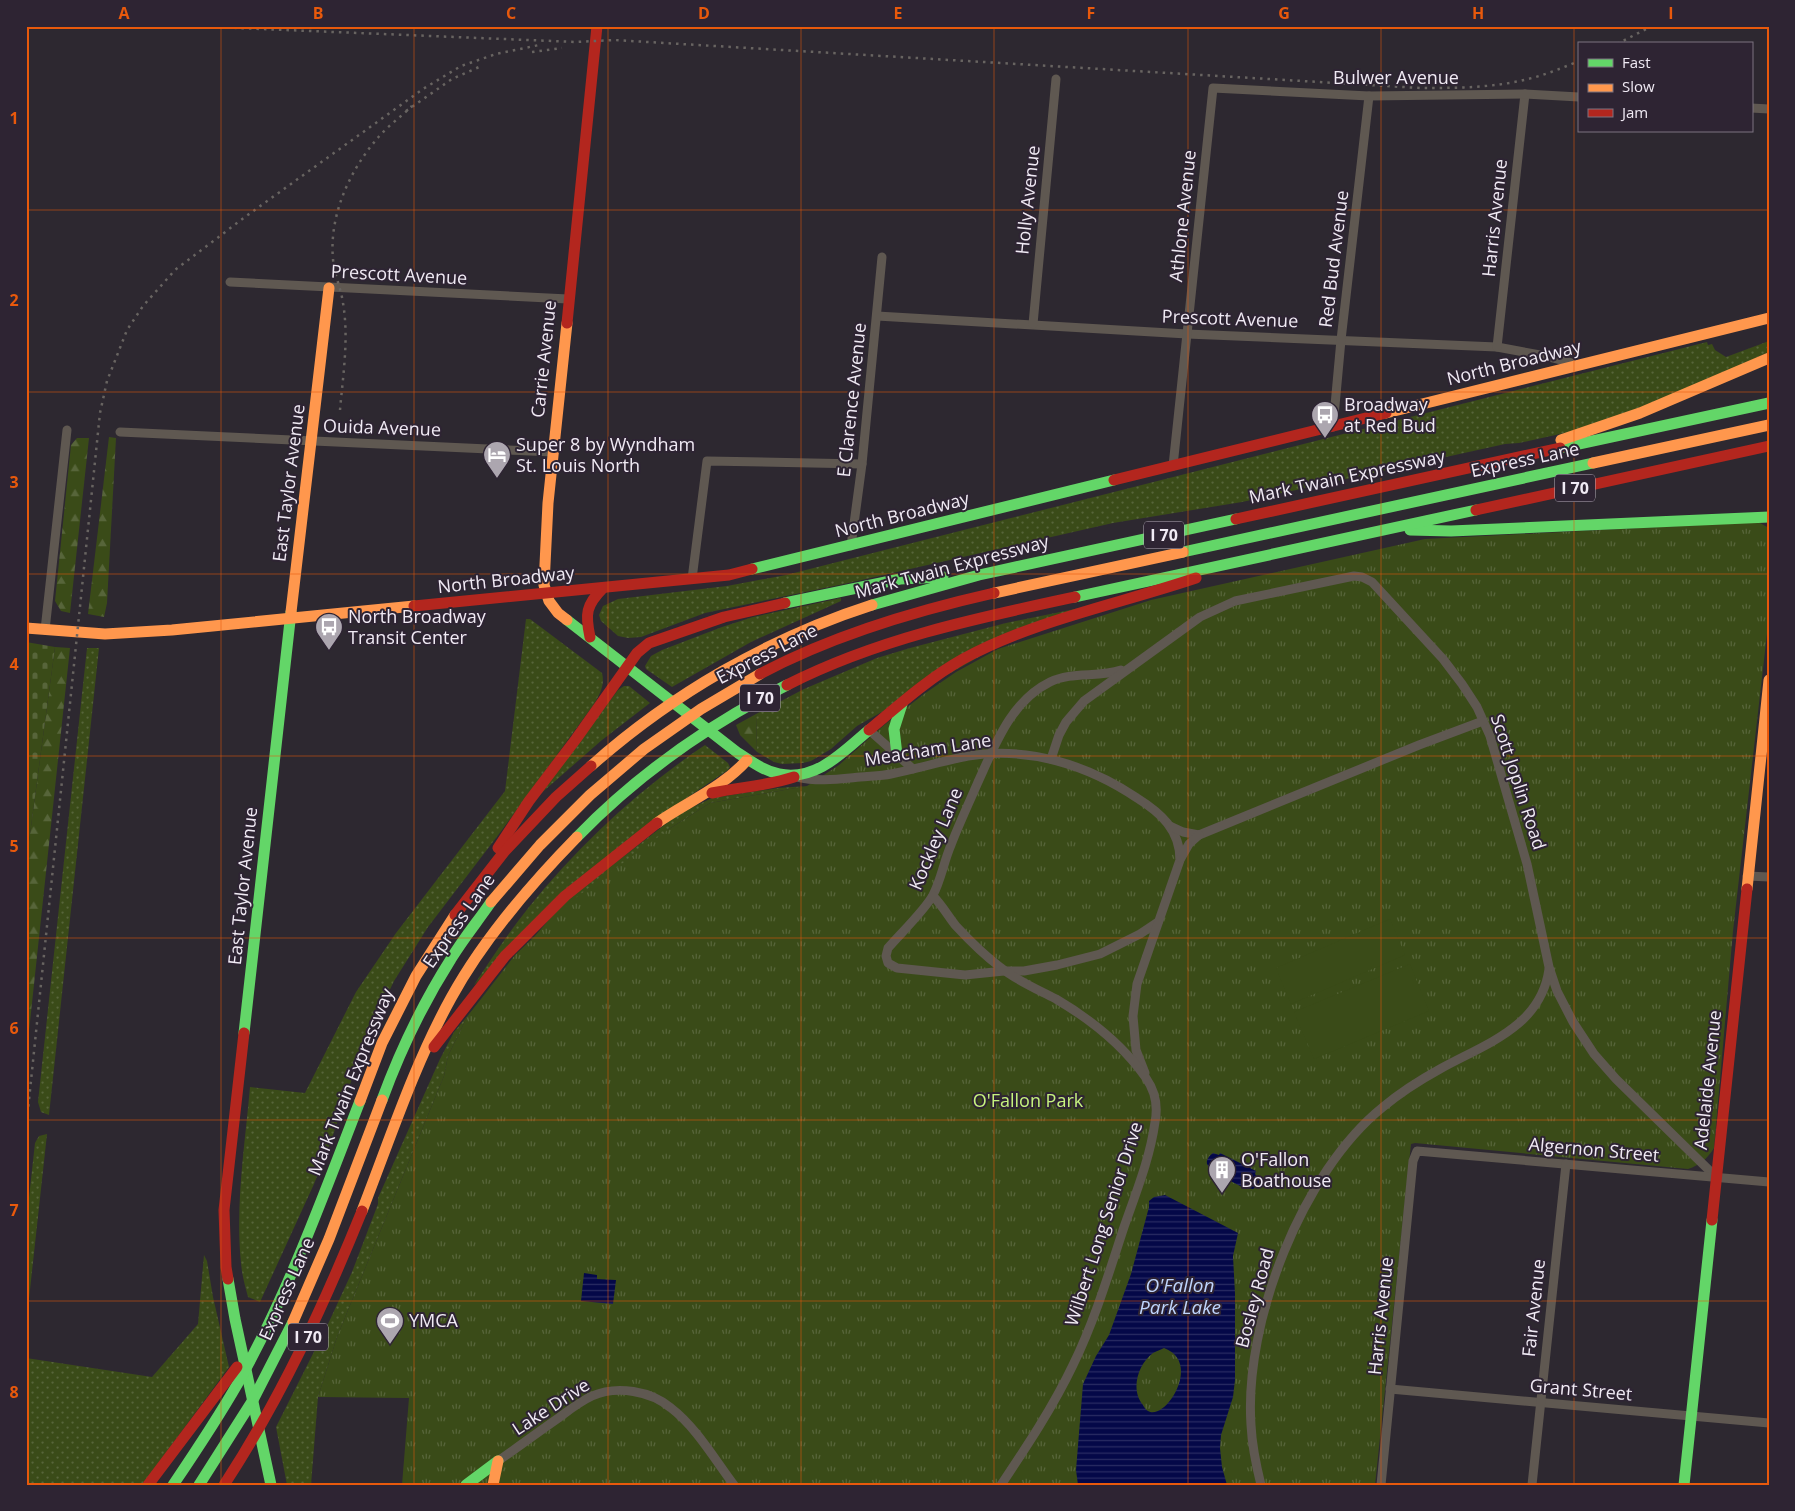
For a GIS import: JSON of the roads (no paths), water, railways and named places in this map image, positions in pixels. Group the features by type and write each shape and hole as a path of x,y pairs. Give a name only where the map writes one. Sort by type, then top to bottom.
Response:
{"main road":[{"name":"Carrie Avenue","path":"546,594 544,565 548,503 597,26"},
{"name":"East Taylor Avenue","path":"270,1481 235,1319 226,1267 224,1210 329,288"},
{"name":"North Broadway","path":"26,628 92,633 163,630 546,594 738,573 1769,318"},
{"path":"1508,460 1640,413 1769,358"},
{"name":"Mark Twain Expressway","path":"173,1485 232,1394 270,1322 298,1259 382,1043 396,1012 430,953 468,898 510,846 562,791 632,731 686,693 752,655 798,633 836,617 899,596 979,575 1769,403"},
{"name":"Express Lane","path":"199,1485 250,1403 291,1327 331,1234 403,1047 417,1017 450,959 510,878 554,829 602,782 676,724 738,686 798,656 860,631 924,610 1063,578 1769,425"},
{"name":"I 70","path":"224,1485 274,1403 320,1313 346,1252 417,1068 447,1005 464,977 501,923 543,872 589,823 639,779 692,739 756,700 807,674 900,639 972,619 1769,446"},
{"path":"1381,530 1451,530 1769,517"},
{"path":"701,796 723,790 774,784 824,767 929,681 976,652 1046,626 1165,590 1252,558"},
{"path":"468,898 529,801 576,739 626,667 637,653 649,643 724,617 900,579 979,575"},
{"path":"590,637 586,618 588,607 592,598 603,588"},
{"path":"546,594 558,613 742,756 778,774 794,776"},
{"name":"Adelaide Avenue","path":"1684,1485 1769,680"},
{"path":"897,755 893,738 895,720 903,702"},
{"path":"417,1068 505,956 544,916 590,874 622,849 666,817 737,771 742,756"},
{"path":"148,1485 202,1416 270,1322"},
{"path":"466,1485 498,1461"},
{"path":"494,1485 494,1475 498,1461"}],"street":[{"name":"Holly Avenue","path":"1032,324 1056,80"},
{"name":"Bulwer Avenue","path":"1213,88 1369,96 1525,94 1578,97"},
{"name":"Athlone Avenue","path":"1173,466 1213,88"},
{"name":"Harris Avenue","path":"1497,347 1525,94"},
{"name":"Red Bud Avenue","path":"1333,427 1369,96"},
{"path":"1752,108 1769,109"},
{"name":"E Clarence Avenue","path":"851,546 862,464 882,258"},
{"name":"Prescott Avenue","path":"230,282 568,299"},
{"name":"Prescott Avenue","path":"877,316 1187,334 1497,347 1580,365"},
{"path":"45,630 67,430"},
{"name":"Ouida Avenue","path":"120,432 553,452"},
{"path":"692,579 707,461 862,464"},
{"name":"Scott Joplin Road","path":"1051,758 1059,735 1073,713 1084,701 1200,617 1226,604 1272,592 1354,576 1362,577 1372,582 1443,659 1462,684 1483,721 1499,762 1527,864 1549,967 1557,991 1573,1022 1594,1054 1616,1079 1716,1177"},
{"name":"Kockley Lane","path":"1004,970 966,974 927,972 897,968 888,963 886,956 888,948 933,896 951,845 1001,733 1025,699 1051,681 1065,677 1112,673 1128,668"},
{"path":"1147,1080 1136,1050 1133,1016 1138,984 1180,860 1189,844 1199,835 1442,735 1483,721"},
{"path":"869,730 913,769"},
{"name":"Meacham Lane","path":"794,776 813,781 888,775 968,756 1024,754 1051,758 1091,773 1148,805 1168,824"},
{"path":"1168,824 1183,832 1199,835"},
{"path":"1168,824 1180,846 1180,860"},
{"path":"1747,876 1769,878"},
{"name":"Wilbert Long Senior Drive","path":"933,896 942,905 955,925 1004,970 1070,1008 1098,1028 1125,1052 1147,1080 1154,1095 1156,1121 1138,1188 1100,1301 1074,1364 1054,1401 1026,1448 1000,1485"},
{"path":"1004,970 1024,971 1084,959 1121,945 1158,922"},
{"name":"Bosley Road","path":"1261,1485 1254,1455 1251,1424 1251,1398 1260,1328 1279,1260 1315,1187 1341,1149 1382,1108 1441,1068 1482,1049 1500,1038 1531,1012 1542,997 1549,967"},
{"name":"Harris Avenue","path":"1381,1485 1413,1161 1417,1150"},
{"name":"Algernon Street","path":"1417,1150 1769,1182"},
{"name":"Fair Avenue","path":"1532,1485 1566,1164"},
{"name":"Grant Street","path":"1390,1389 1769,1423"},
{"name":"Lake Drive","path":"498,1461 592,1396 615,1390 627,1390 655,1398 670,1406 692,1429 734,1485"}],"water":[{"path":"1213,1153 1219,1155 1220,1153 1256,1171 1255,1174 1260,1180 1258,1186 1253,1189 1246,1189 1211,1171 1212,1169 1208,1166 1207,1161"},
{"name":"O'Fallon Park Lake","path":"1165,1195 1238,1233 1233,1256 1235,1380 1233,1397 1221,1435 1220,1448 1222,1467 1227,1485 1078,1485 1076,1470 1083,1384 1096,1356 1109,1335 1131,1274 1149,1201 1154,1197","holes":["1164,1348 1175,1355 1180,1365 1181,1377 1177,1389 1171,1400 1163,1408 1155,1412 1148,1411 1139,1399 1137,1392 1136,1385 1140,1370 1153,1353"]},
{"path":"584,1273 597,1275 597,1279 616,1280 613,1304 581,1301"}],"railway":[{"path":"189,26 576,42 614,40 1420,88 1474,87 1515,82 1560,69 1578,61"},
{"path":"1621,42 1652,26"},
{"path":"26,1129 100,413 107,381 127,330 143,306 175,270 245,217 423,89 461,66 496,54 539,45"},
{"path":"532,52 562,48"},
{"path":"406,111 452,79 479,67"},
{"path":"340,410 345,356 345,316 333,259 334,227 343,195 357,166 384,131 412,106"}],"place":[{"name":"Broadway at Red Bud","path":"1325,439"},
{"name":"Super 8 by Wyndham St. Louis North","path":"497,479"},
{"name":"North Broadway Transit Center","path":"329,651"},
{"name":"O'Fallon Boathouse","path":"1222,1194"},
{"name":"YMCA","path":"390,1345"}],"park label":[{"name":"O'Fallon Park","path":"1028,1101"}]}
